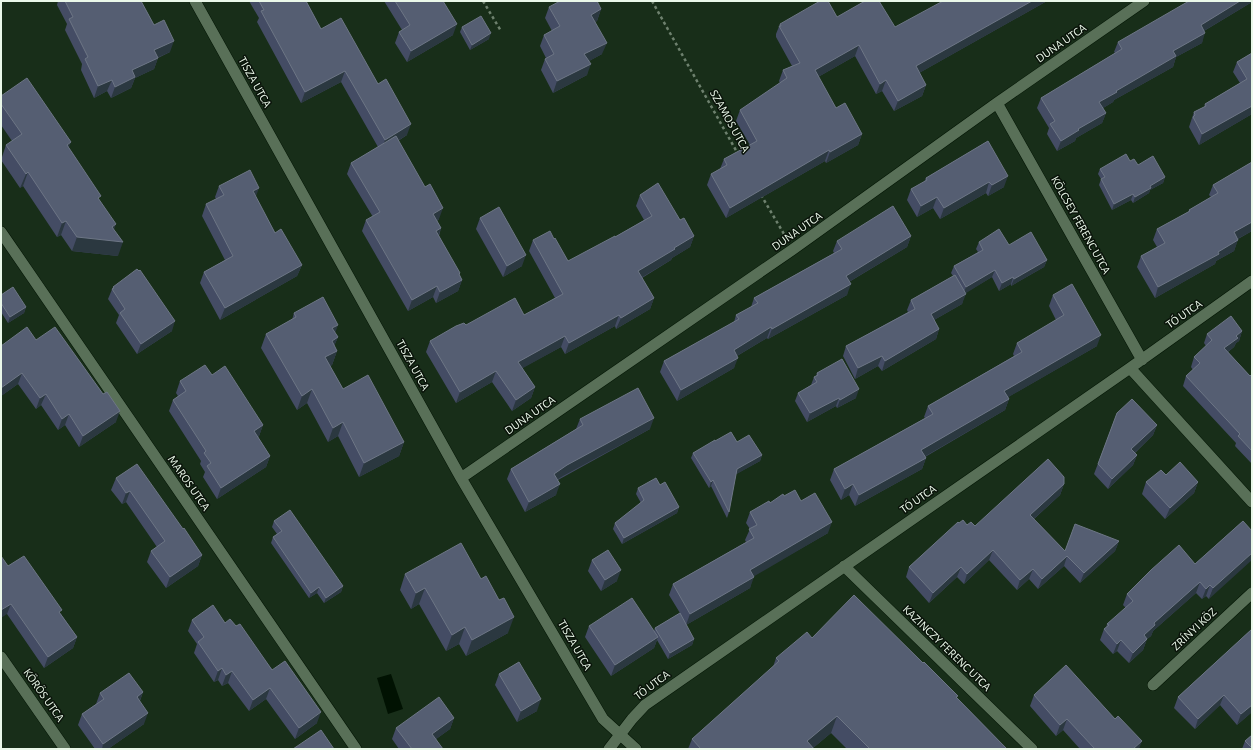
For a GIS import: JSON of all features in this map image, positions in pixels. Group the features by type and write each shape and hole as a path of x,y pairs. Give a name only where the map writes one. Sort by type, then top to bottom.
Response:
{"street":[{"name":"TISZA UTCA","path":"195,1 461,478 603,719 636,749"},
{"name":"DUNA UTCA","path":"461,478 792,250 997,103 1144,1"},
{"name":"KÖLCSEY FERENC UTCA","path":"997,103 1142,360"},
{"name":"MAROS UTCA","path":"1,232 356,749"},
{"name":"TÓ UTCA","path":"609,749 619,734 645,705 1252,282"},
{"path":"1130,368 1252,502"},
{"name":"KAZINCZY FERENC UTCA","path":"844,566 1032,749"},
{"name":"ZRÍNYI KÖZ","path":"1154,685 1252,593"},
{"name":"KÖRÖS UTCA","path":"1,657 65,749"}],"path":[{"path":"483,1 501,31"},
{"name":"SZAMOS UTCA","path":"652,1 742,160"},
{"path":"761,194 792,250"}],"shaded area":[{"path":"391,674 403,709 388,714 377,678"}],"building":[{"path":"65,1 141,1 154,25 164,20 174,41 154,50 158,58 132,70 135,77 115,87 112,80 98,86 85,59 88,57 69,19 73,17"},
{"path":"259,1 306,1 321,29 341,18 378,84 386,79 411,124 385,140 345,71 305,92 261,11 264,10"},
{"path":"395,1 443,1 457,24 411,51 399,32 410,25"},
{"path":"560,1 597,1 601,9 591,15 607,43 584,54 591,64 557,81 545,59 554,54 544,35 560,26 549,7"},
{"path":"820,1 828,1 837,17 865,1 879,1 895,27 943,1 1032,1 916,66 926,85 898,101 886,80 880,84 859,45 815,70 836,108 845,103 862,134 830,152 829,150 730,208 711,174 727,165 724,159 757,141 740,110 787,78 783,70 800,63 779,26 781,26 780,24"},
{"path":"1189,1 1240,1 1201,25 1205,33 1173,51 1176,56 1099,102 1106,113 1078,129 1079,130 1061,141 1050,124 1055,121 1041,98 1122,49 1118,42"},
{"path":"481,16 491,33 472,45 462,27"},
{"path":"1252,53 1252,106 1202,134 1193,117 1195,115 1194,112 1206,106 1205,104 1247,79 1237,62"},
{"path":"27,78 71,142 67,145 101,196 98,198 116,224 112,227 123,242 77,237 66,221 62,223 28,172 26,174 6,145 22,134 1,104 1,96"},
{"path":"396,136 425,187 430,184 443,208 433,214 441,228 436,231 460,273 459,274 462,280 440,292 437,286 412,300 366,220 380,212 351,163"},
{"path":"988,141 1008,176 992,185 989,182 944,208 937,197 921,206 911,189 927,180 926,178"},
{"path":"1126,154 1130,161 1134,159 1138,165 1153,156 1165,177 1150,186 1151,188 1135,197 1133,194 1114,204 1101,179 1105,177 1100,169"},
{"path":"1252,162 1252,222 1234,232 1238,240 1218,252 1219,254 1158,287 1141,256 1165,243 1157,229 1190,211 1189,210 1218,193 1213,185"},
{"path":"250,170 259,188 253,191 275,233 281,229 302,265 225,308 204,272 233,256 206,204 224,195 219,186"},
{"path":"658,183 680,220 684,218 694,236 638,271 654,298 621,318 619,315 569,343 565,336 518,362 535,387 516,400 496,371 460,392 430,341 456,326 464,323 466,325 515,298 524,315 563,294 533,240 550,231 568,261 652,216 640,195"},
{"path":"893,206 911,236 846,276 851,284 772,329 771,327 734,350 738,358 681,390 664,361 739,319 736,315 758,303 754,298 842,249 837,241"},
{"path":"499,207 526,255 507,266 480,218"},
{"path":"999,229 1009,245 1031,232 1047,260 1014,279 1013,277 1002,283 995,270 966,287 954,266 983,250 979,242"},
{"path":"137,269 139,271 140,270 175,321 141,344 120,313 125,309 112,289"},
{"path":"955,275 966,294 931,314 939,329 885,361 882,356 858,368 846,346 915,309 911,300"},
{"path":"1072,284 1101,335 1004,391 1009,399 921,450 926,458 859,495 853,484 845,489 834,469 933,414 928,406 1022,352 1017,343 1064,315 1053,295"},
{"path":"13,287 26,307 10,317 1,303 1,295"},
{"path":"323,297 338,325 332,328 338,337 332,341 337,351 325,357 343,389 368,375 404,442 364,463 343,422 333,428 312,389 302,396 266,334 296,317 294,313"},
{"path":"1231,316 1242,331 1236,336 1238,338 1224,348 1250,376 1252,374 1252,451 1238,436 1240,434 1186,376 1200,363 1194,357 1212,340 1207,334"},
{"path":"27,327 36,340 55,327 103,394 107,392 120,411 83,436 69,414 62,419 46,394 40,398 22,373 1,388 1,346"},
{"path":"842,359 859,389 840,400 839,398 810,413 798,393 817,382 814,377 818,375 817,373"},
{"path":"205,365 212,375 225,366 263,425 254,431 270,456 221,488 207,466 211,463 204,453 206,451 173,400 186,391 180,381"},
{"path":"638,388 654,418 567,465 554,474 560,484 529,502 511,469 583,425 580,419"},
{"path":"1132,399 1157,425 1131,449 1137,455 1112,479 1098,464 1117,413"},
{"path":"731,432 737,442 749,435 762,455 737,469 729,512 713,480 711,482 693,453"},
{"path":"1048,459 1064,477 1064,484 1030,515 1065,551 1075,524 1119,541 1084,573 1067,556 1042,579 1033,569 1020,580 993,550 967,574 961,567 933,593 909,567 958,522 959,523 963,520 967,525 971,522 975,526"},
{"path":"1180,462 1198,482 1170,508 1146,482 1161,470 1166,475"},
{"path":"137,464 202,555 170,577 151,551 165,541 130,491 126,493 116,478"},
{"path":"656,478 660,485 665,482 679,507 624,538 615,523 644,500 638,488"},
{"path":"795,490 801,501 815,493 832,522 750,570 754,577 690,614 673,584 754,538 749,529 757,525 750,512 769,501 770,503 783,494 784,496"},
{"path":"290,510 343,586 326,598 319,587 311,593 273,537 282,531 274,521"},
{"path":"1243,521 1252,531 1252,553 1213,588 1210,585 1206,589 1200,582 1154,623 1155,625 1144,635 1147,639 1133,653 1121,640 1117,644 1104,629 1109,625 1107,624 1133,601 1127,594 1151,570 1179,545 1195,564"},
{"path":"461,543 481,579 486,576 499,600 504,598 514,617 472,640 465,627 452,635 425,588 416,593 405,574"},
{"path":"608,550 621,570 605,580 592,560"},
{"path":"1,556 8,566 24,556 62,610 59,612 77,637 48,657 11,604 1,610"},
{"path":"854,595 958,696 956,697 1007,749 870,749 837,716 807,741 814,749 701,749 692,739 779,661 776,658 807,632 812,638"},
{"path":"632,598 658,637 615,665 589,626"},
{"path":"213,605 225,623 230,619 236,626 240,624 272,670 285,661 321,712 299,728 270,688 253,700 232,671 226,675 222,668 218,671 198,642 204,637 192,620"},
{"path":"680,613 694,639 670,653 655,628"},
{"path":"1252,629 1252,705 1241,714 1224,695 1198,719 1178,697"},
{"path":"519,662 541,699 521,711 499,674"},
{"path":"1066,665 1115,719 1118,716 1142,741 1133,749 1095,749 1067,719 1060,725 1034,695"},
{"path":"129,673 143,692 137,697 148,713 103,744 82,714 104,699 100,693"},
{"path":"439,697 454,718 432,734 443,749 412,749 396,728"},
{"path":"321,730 334,749 293,749"},
{"path":"1252,735 1252,748 1245,741"}]}
